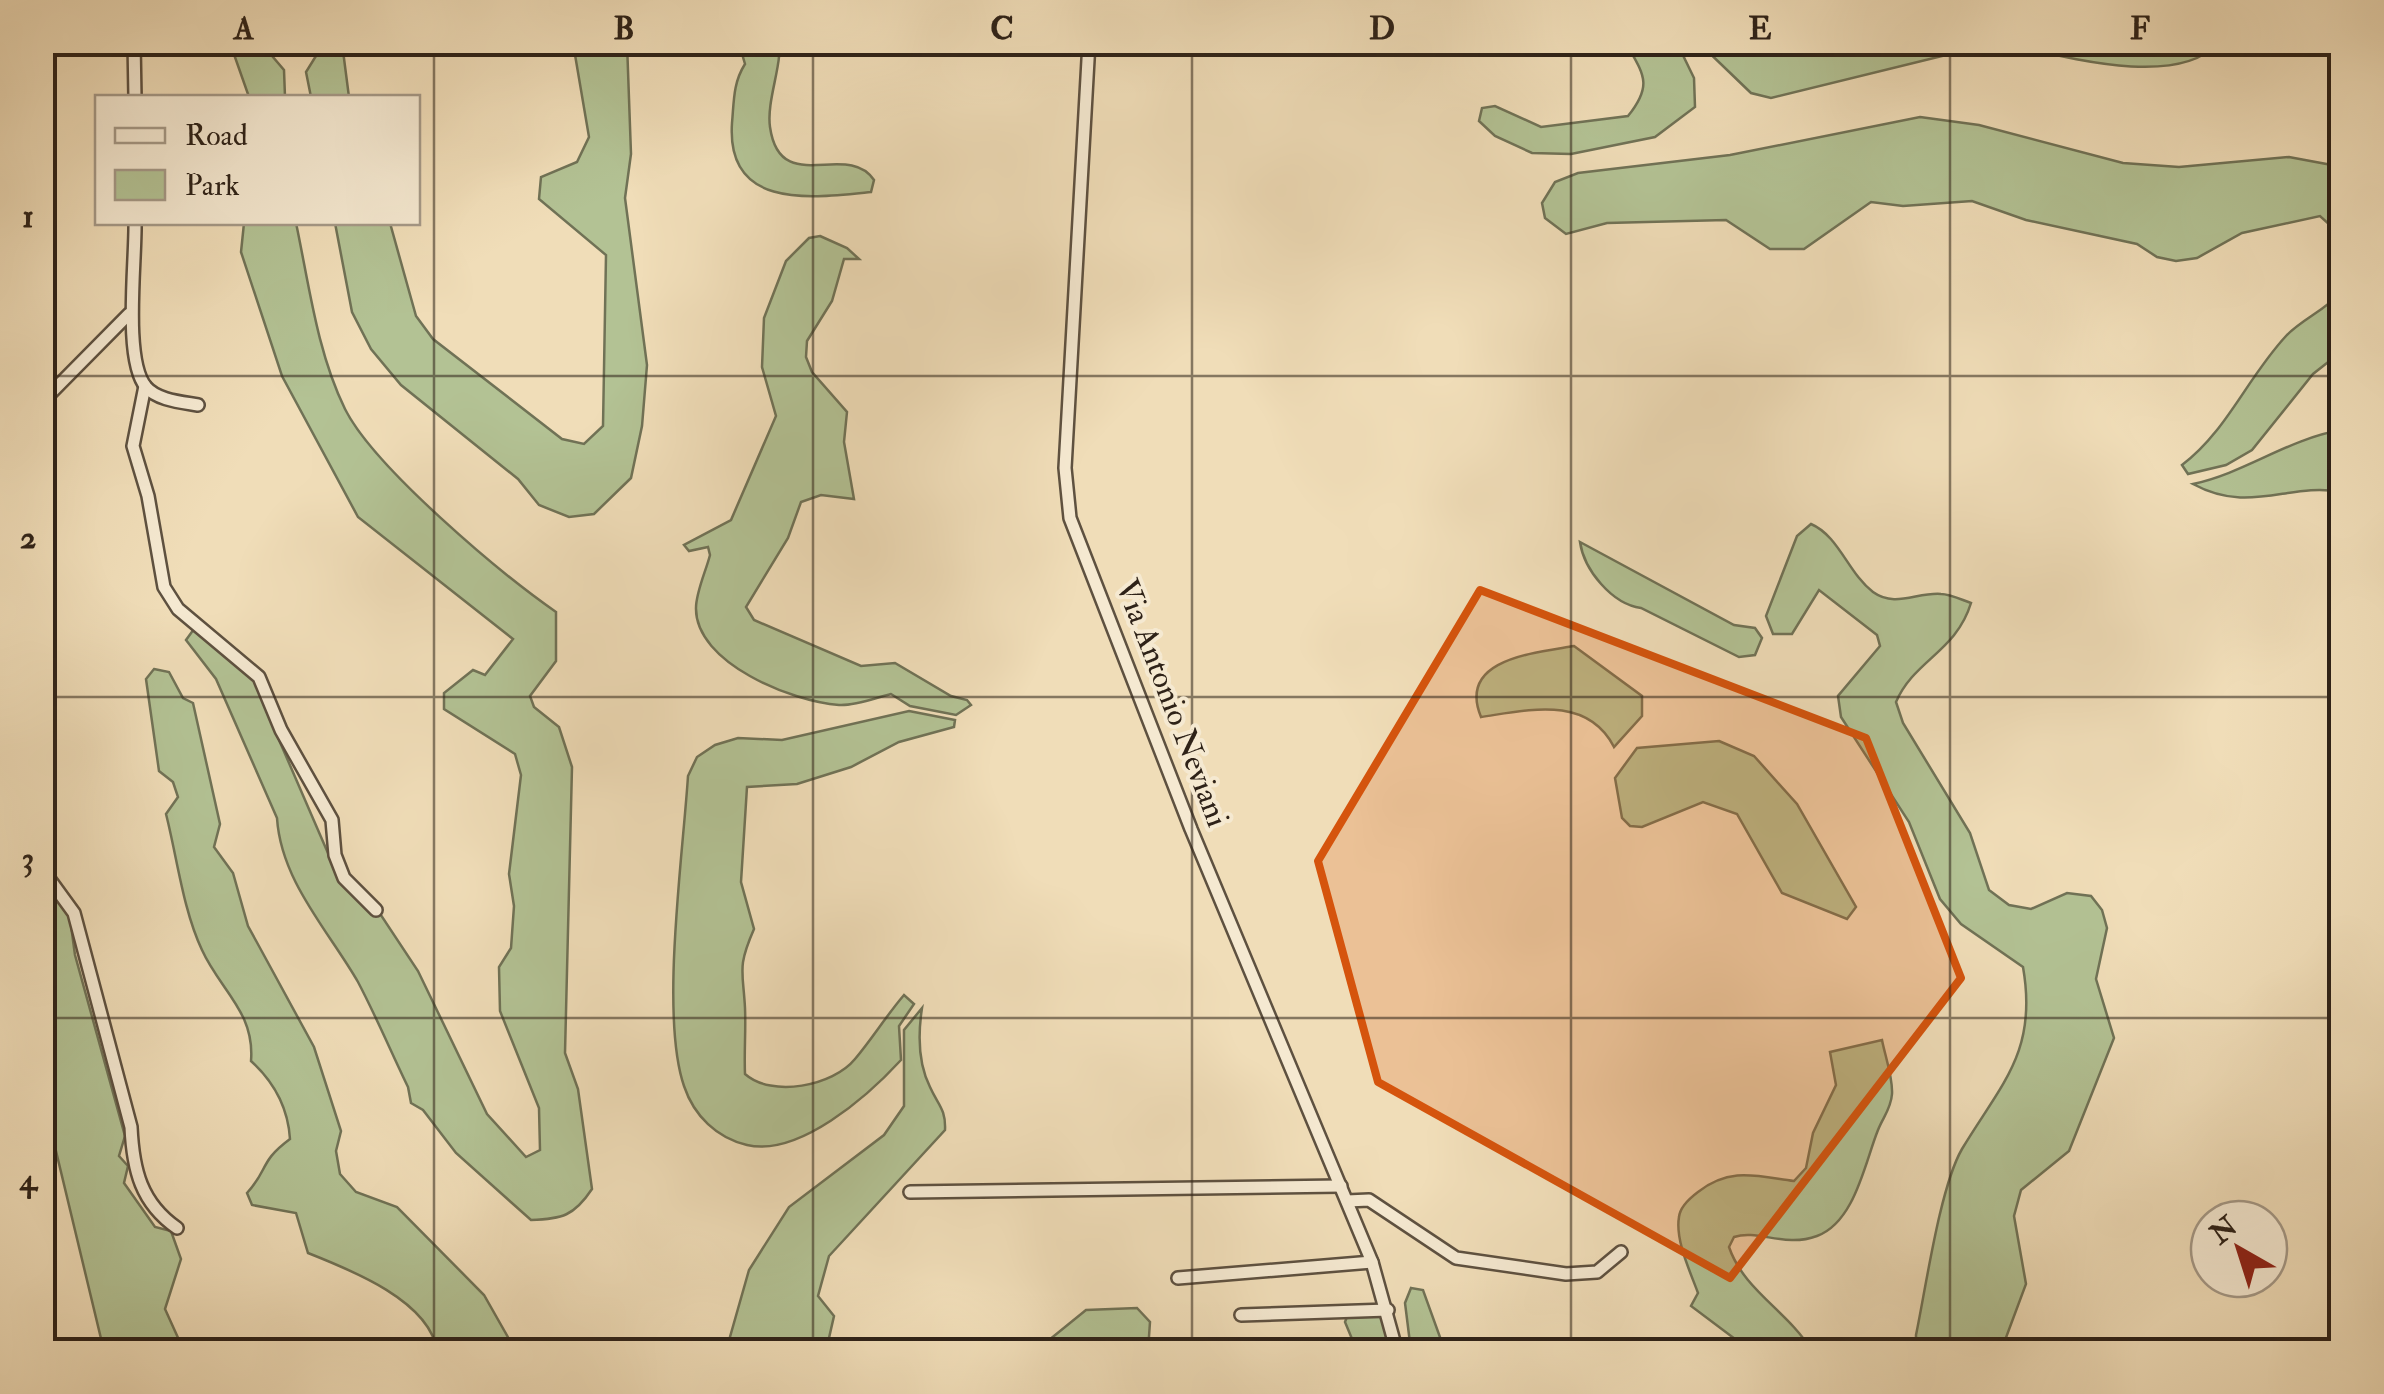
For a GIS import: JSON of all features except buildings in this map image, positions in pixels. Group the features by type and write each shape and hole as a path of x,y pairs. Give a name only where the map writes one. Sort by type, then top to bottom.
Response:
{"street":[{"path":"134,42 134,95"},
{"name":"Via Antonio Neviani","path":"1089,42 1065,479 1070,518 1191,828 1372,1262 1397,1352"},
{"path":"135,225 136,269 129,314 138,371 145,386 133,446 148,496 164,587 178,610 259,677 281,730 332,820 335,855 344,878 376,910"},
{"path":"42,402 129,314"},
{"path":"145,386 177,402 198,405"},
{"path":"42,869 74,913 131,1128 132,1155 150,1207 176,1228"},
{"path":"910,1192 1030,1195 1341,1186"},
{"path":"1346,1202 1370,1200 1456,1258 1566,1274 1597,1272 1621,1252"},
{"path":"1178,1278 1372,1262"},
{"path":"1241,1315 1388,1310"}],"highlighted area":[{"path":"1480,590 1866,738 1961,978 1730,1278 1378,1082 1318,861"}],"green space":[{"path":"230,43 261,43 284,70 285,95 248,95"},
{"path":"324,43 342,43 349,95 311,95 306,72"},
{"path":"573,43 627,43 631,154 625,198 647,365 642,426 631,478 594,514 569,517 539,505 518,479 401,385 371,349 352,312 335,225 391,225 416,316 433,339 562,439 584,444 603,426 606,255 539,199 541,177 577,162 589,137"},
{"path":"730,43 768,43 779,57 769,119 776,148 787,160 862,169 874,180 871,192 799,196 758,185 743,171 734,151 732,123 736,85 745,64 740,47"},
{"path":"1626,43 1677,43 1694,78 1695,107 1655,137 1571,154 1532,153 1495,136 1479,121 1482,108 1495,106 1541,127 1628,116 1641,96 1643,80"},
{"path":"1699,43 1995,43 1771,98 1751,93"},
{"path":"2002,43 2218,43 2199,57 2175,65 2146,67 2084,61"},
{"path":"1920,117 1979,125 2123,163 2179,167 2289,157 2337,166 2341,170 2341,235 2320,216 2242,233 2197,258 2176,261 2157,257 2137,244 2026,220 1972,201 1903,206 1871,202 1804,249 1770,249 1726,220 1607,223 1566,234 1545,218 1542,203 1555,182 1578,173 1730,155"},
{"path":"244,225 296,225 327,364 345,409 360,433 440,518 556,612 556,661 530,696 534,707 559,727 572,767 565,1053 578,1089 592,1189 579,1205 559,1217 531,1220 456,1153 423,1110 411,1103 408,1087 358,982 296,884 280,841 277,818 216,679 186,640 194,629 251,672 334,867 369,897 418,971 487,1114 526,1157 540,1150 539,1108 500,1011 499,967 511,948 514,906 509,874 521,775 515,754 444,709 444,693 473,670 485,675 513,639 358,517 282,376 241,252"},
{"path":"820,236 847,248 859,259 844,259 832,301 807,341 806,357 812,372 847,412 844,442 854,499 821,495 801,502 788,538 746,607 754,620 861,666 895,663 951,696 967,700 971,705 956,715 910,706 891,694 845,705 797,696 750,676 729,662 711,646 700,628 696,602 710,555 708,547 689,551 684,545 731,520 776,416 762,367 764,318 786,261 809,238"},
{"path":"2341,292 2341,352 2313,374 2252,450 2226,465 2188,474 2182,465 2212,436 2272,352 2292,330"},
{"path":"2341,430 2341,492 2304,491 2251,498 2214,493 2193,484 2322,434"},
{"path":"1811,524 1829,537 1864,584 1881,597 1941,594 1971,603 1955,633 1913,676 1896,702 1903,723 1970,833 1989,890 2009,905 2031,909 2067,893 2091,896 2102,910 2107,928 2096,979 2114,1038 2069,1151 2021,1190 2014,1216 2026,1284 2001,1351 1916,1351 1916,1335 1940,1212 1954,1166 2013,1066 2021,1045 2026,997 2023,967 1961,924 1940,899 1909,822 1841,717 1838,696 1880,646 1877,635 1819,590 1792,634 1773,634 1766,616 1797,536"},
{"path":"1580,542 1734,625 1755,628 1762,638 1755,655 1739,657 1620,600 1593,574"},
{"path":"1574,646 1642,696 1642,716 1614,747 1603,730 1573,713 1537,710 1481,717 1476,698 1480,682 1489,671 1521,656"},
{"path":"154,669 169,672 183,698 193,703 220,824 214,847 233,873 248,926 314,1047 341,1131 336,1151 340,1174 356,1192 397,1207 484,1295 509,1339 525,1351 437,1351 420,1317 404,1303 366,1278 308,1253 296,1213 252,1205 247,1193 273,1154 290,1139 289,1127 278,1096 251,1061 248,1029 209,964 190,918 166,814 178,797 173,782 159,771 146,679"},
{"path":"909,711 955,720 954,727 899,742 851,767 797,784 747,787 741,882 754,929 742,969 745,1074 770,1086 786,1087 832,1076 855,1059 904,995 914,1004 899,1026 901,1060 851,1106 810,1133 767,1146 736,1142 708,1124 694,1107 677,1056 673,978 688,776 697,757 715,745 738,738 782,740"},
{"path":"1719,741 1754,756 1797,804 1856,907 1847,919 1782,893 1737,814 1703,802 1642,827 1630,826 1622,818 1615,778 1637,748"},
{"path":"42,876 70,918 75,955 125,1136 119,1156 128,1166 124,1183 155,1227 171,1231 181,1259 165,1309 184,1351 104,1351 43,1097"},
{"path":"922,1008 921,1058 943,1112 945,1130 829,1256 818,1296 834,1316 826,1351 726,1351 749,1270 789,1207 884,1135 904,1106 904,1030"},
{"path":"1882,1040 1891,1099 1857,1190 1841,1218 1817,1236 1794,1240 1743,1235 1734,1237 1729,1247 1745,1276 1812,1351 1751,1351 1691,1306 1698,1293 1679,1235 1681,1210 1710,1184 1732,1176 1794,1181 1806,1168 1813,1133 1836,1085 1830,1052"},
{"path":"1411,1288 1423,1290 1445,1351 1411,1351 1405,1303"},
{"path":"1137,1308 1150,1322 1148,1351 1115,1351 1111,1341 1098,1341 1091,1351 1045,1351 1049,1340 1086,1310"},
{"path":"1380,1312 1393,1351 1357,1351 1345,1322 1348,1314"}]}
